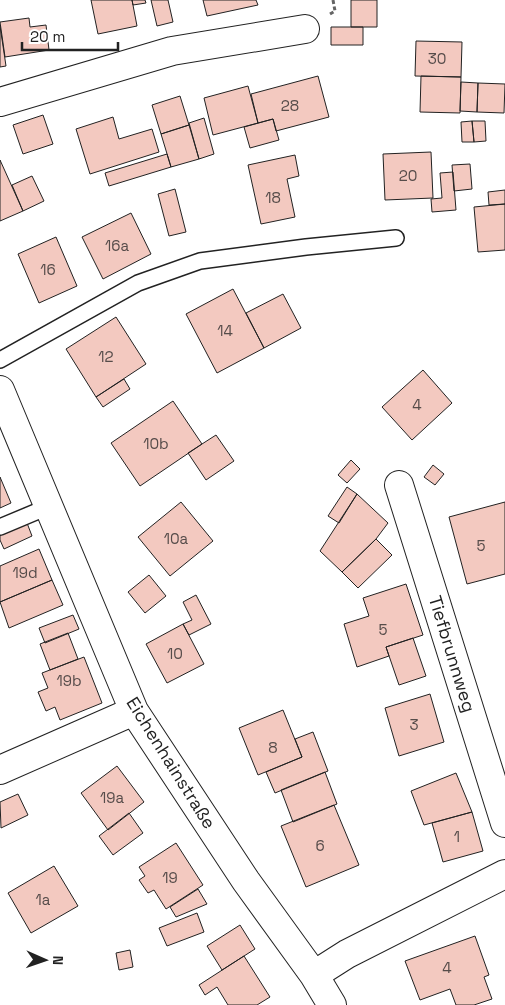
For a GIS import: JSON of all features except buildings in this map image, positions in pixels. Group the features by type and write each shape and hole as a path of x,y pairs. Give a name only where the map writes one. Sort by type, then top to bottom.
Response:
{"street":[{"path":"0,102 172,50 305,29"},
{"name":"Eichenhainstraße","path":"0,390 134,711 246,881 314,975 332,1005"},
{"name":"Tiefbrunnweg","path":"399,485 505,823"},
{"path":"0,770 134,711"},
{"path":"314,975 347,954 505,874"}],"lane":[{"path":"0,360 138,283 200,261 306,246 396,238"},
{"path":"0,527 50,506"}]}
